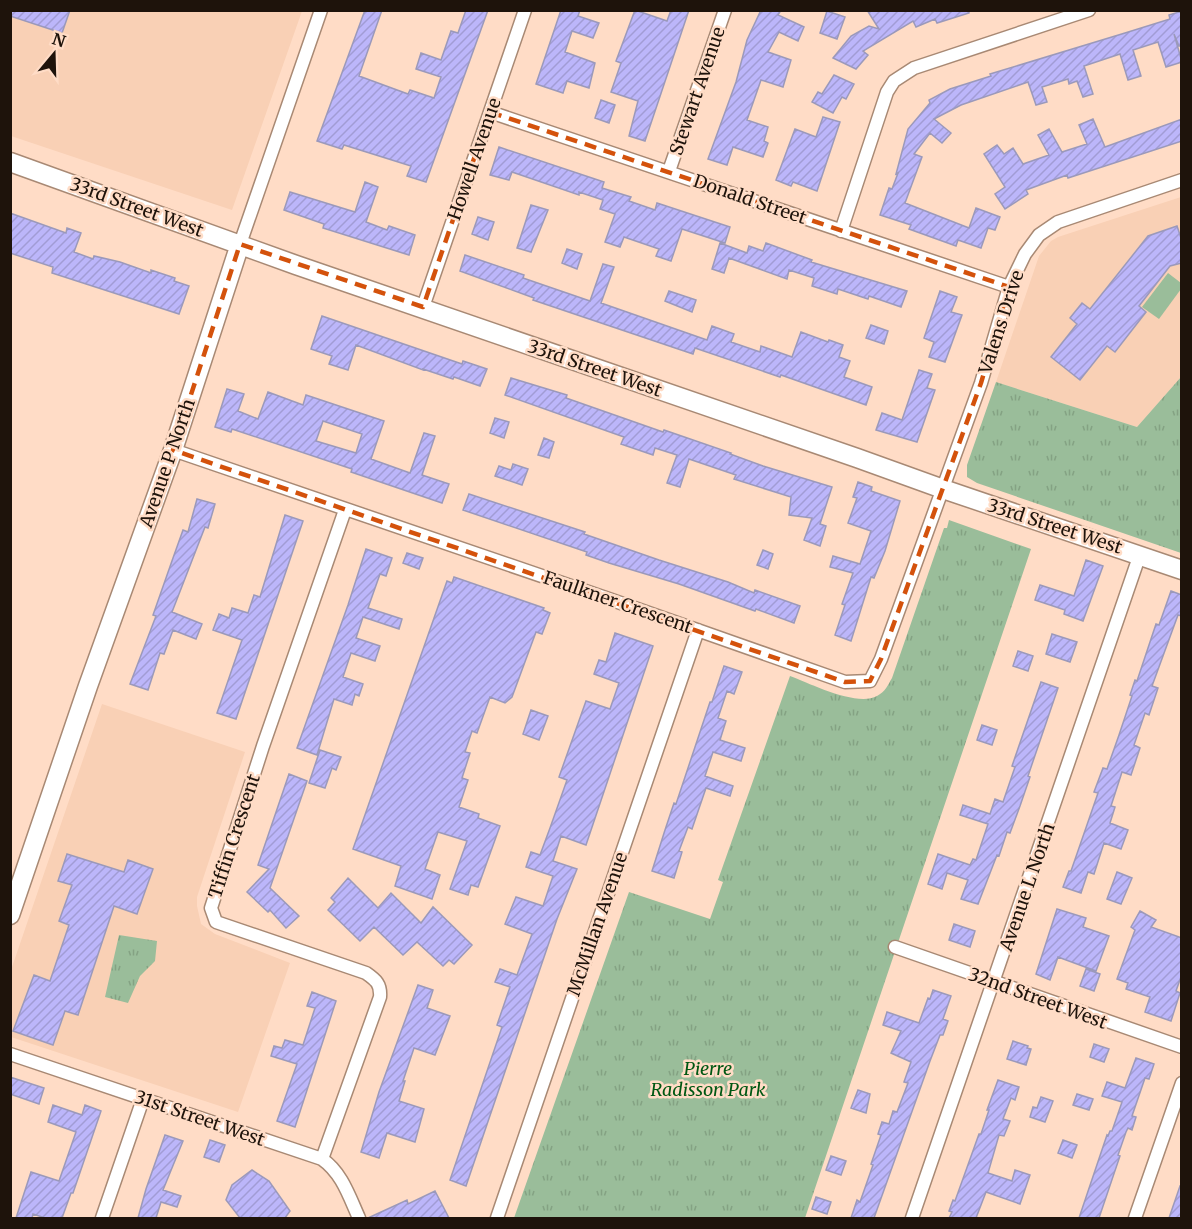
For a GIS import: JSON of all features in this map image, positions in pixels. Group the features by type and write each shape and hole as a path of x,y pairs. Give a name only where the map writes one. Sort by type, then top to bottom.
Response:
{"main road":[{"name":"33rd Street West","path":"10,162 240,244 1182,570"},
{"name":"Avenue P North","path":"10,915 173,450 240,244"}],"street":[{"name":"Avenue P North","path":"240,244 321,10"},
{"name":"Howell Avenue","path":"423,307 525,10"},
{"name":"Stewart Avenue","path":"669,171 725,10"},
{"path":"841,231 887,92 894,81 914,68 1089,10"},
{"name":"Donald Street","path":"490,111 1009,287"},
{"name":"Valens Drive","path":"944,489 981,383 1009,287 1031,244 1047,228 1058,222 1182,180"},
{"name":"Faulkner Crescent","path":"173,450 845,682 870,681 881,659 944,489"},
{"name":"Tiffin Crescent","path":"322,1159 380,998 380,989 376,980 366,973 216,922 211,908 263,746 345,510"},
{"name":"Avenue L North","path":"912,1218 1140,554"},
{"name":"McMillan Avenue","path":"497,1218 698,630"},
{"name":"32nd Street West","path":"895,947 1182,1047"},
{"name":"31st Street West","path":"10,1053 322,1159 339,1174 359,1218"},
{"path":"1135,1218 1182,1083"},
{"path":"102,1218 143,1099"}],"highlighted area":[{"path":"490,112 1009,287 981,383 881,659 870,681 845,682 173,450 240,244 423,307"}],"shaded area":[{"path":"11,11 302,11 232,210 11,136"},
{"path":"1181,197 1181,377 1137,427 996,382 1039,256 1051,241"},
{"path":"102,704 245,752 197,897 197,906 201,924 215,934 290,963 238,1112 11,1037 11,970"}],"green space":[{"path":"1168,273 1181,283 1181,289 1159,319 1142,307"},
{"path":"1181,377 1181,553 977,483 967,477 967,465 996,382 1137,427"},
{"name":"Pierre Radisson Park","path":"949,520 1031,549 805,1218 514,1218 629,892 710,919 723,882 718,880 790,676 846,697 868,699 882,692 892,678 944,528 947,528"},
{"path":"119,935 157,941 155,961 140,976 128,1003 105,997"}],"building":[{"path":"10,10 70,10 62,33 10,16"},
{"path":"365,10 382,10 359,76 408,94 410,90 434,98 441,77 416,69 421,53 441,60 451,31 458,33 466,10 488,10 426,182 407,176 411,166 344,145 342,149 317,141"},
{"path":"561,10 580,10 578,16 599,23 593,38 572,31 565,52 595,63 589,88 567,81 563,93 536,84"},
{"path":"635,10 667,21 671,10 689,10 645,141 629,136 638,101 611,92 621,63 616,61"},
{"path":"761,10 781,10 778,15 804,27 798,41 779,32 768,52 791,60 783,87 761,80 747,120 768,127 764,141 768,143 763,157 733,147 727,165 708,159 736,82 747,40"},
{"path":"867,10 969,10 969,13 937,23 935,19 916,27 913,21 863,51 868,55 856,69 833,58 851,36 869,26 879,29"},
{"path":"827,11 845,17 837,39 820,33"},
{"path":"1182,11 1182,46 1179,46 1174,34 1182,62 1166,67 1158,42 1133,50 1141,76 1128,80 1120,54 1084,66 1093,94 1083,97 1077,81 1069,84 1068,79 1042,87 1047,102 1036,105 1028,82 961,105 934,119 951,133 942,143 930,133 914,154 922,157 905,203 969,228 976,208 1000,217 995,230 988,228 981,248 958,240 956,246 909,229 911,225 880,215 889,188 892,189 898,173 896,174 908,129 930,103 929,100 950,89 991,76 990,74 1170,19 1169,15"},
{"path":"834,75 854,84 846,99 842,97 833,113 812,102 818,92 822,94"},
{"path":"601,100 615,105 609,123 595,118"},
{"path":"823,117 840,122 817,191 793,182 791,186 776,180 795,129 816,137"},
{"path":"1093,119 1105,147 1182,119 1182,141 1068,178 1067,175 1026,190 1028,194 1005,209 995,194 1005,187 984,154 997,145 1004,154 1013,148 1023,164 1049,155 1038,135 1049,129 1062,152 1087,144 1079,125"},
{"path":"499,147 604,182 602,188 631,197 629,201 655,210 657,203 730,227 725,243 682,229 671,261 656,256 659,249 624,237 620,247 605,242 615,214 600,209 603,200 579,192 579,195 512,172 509,180 490,175"},
{"path":"365,182 378,187 366,222 387,230 389,226 415,235 409,255 323,228 324,224 284,210 290,192 355,212"},
{"path":"531,205 548,210 531,252 517,248"},
{"path":"10,213 66,233 67,228 81,233 74,252 93,259 94,256 120,262 151,273 151,270 175,278 174,281 189,286 179,314 52,273 53,267 10,253"},
{"path":"478,217 494,222 488,240 472,234"},
{"path":"1177,226 1182,241 1182,263 1170,266 1139,306 1146,312 1115,352 1107,346 1080,380 1051,357 1077,324 1070,318 1082,303 1090,309 1148,236"},
{"path":"720,243 747,253 749,246 763,251 766,243 812,260 811,262 907,291 901,307 838,289 837,294 812,286 814,278 789,270 787,279 729,258 724,273 712,269"},
{"path":"567,249 582,254 577,269 562,263"},
{"path":"465,255 590,301 603,264 614,267 601,303 707,340 712,326 734,334 731,342 760,352 761,346 792,357 801,332 843,345 839,357 850,361 844,377 872,387 866,405 695,348 693,354 533,300 534,298 460,271"},
{"path":"669,291 696,300 692,312 665,301"},
{"path":"940,291 957,297 951,312 962,315 945,362 929,357 934,342 924,338"},
{"path":"322,316 462,364 463,361 487,369 480,386 423,370 356,345 348,370 329,364 332,356 311,349"},
{"path":"871,325 888,331 884,344 866,338"},
{"path":"919,370 932,374 927,388 935,390 917,442 876,430 882,413 902,420"},
{"path":"511,378 567,395 566,398 731,453 763,466 832,487 820,524 826,526 820,546 804,540 812,518 789,515 791,497 734,479 736,475 689,459 680,487 667,483 677,455 655,448 653,455 621,444 624,437 505,395"},
{"path":"227,389 244,394 238,411 258,419 268,392 303,405 306,395 384,421 371,459 410,473 424,433 435,436 422,475 449,484 442,503 351,472 352,469 232,429 231,432 215,427","holes":["323,421 362,434 356,453 316,441"]},
{"path":"495,418 509,422 504,438 490,433"},
{"path":"544,438 554,442 549,458 538,455"},
{"path":"513,464 528,469 522,485 495,476 499,466 511,470"},
{"path":"858,482 872,487 871,491 900,501 885,551 874,578 871,577 851,641 835,635 845,605 842,604 853,573 830,567 833,556 860,564 871,531 848,523 857,498 853,497"},
{"path":"469,494 585,532 584,534 728,582 754,593 755,590 800,606 794,623 609,563 586,555 587,552 463,510"},
{"path":"197,499 215,504 208,528 205,527 172,612 202,624 196,639 173,630 164,654 160,653 148,690 130,684 156,616 153,615 183,530 188,532"},
{"path":"285,515 303,521 236,719 217,713 242,640 213,630 219,614 229,618 232,608 248,613 254,595 260,597"},
{"path":"366,549 392,558 386,576 380,574 368,608 402,619 399,629 363,617 356,638 380,646 375,661 351,653 343,677 363,684 359,696 355,694 352,705 334,699 317,755 297,748"},
{"path":"763,550 773,554 768,569 757,565"},
{"path":"407,553 423,558 419,569 403,563"},
{"path":"1086,560 1103,566 1083,621 1064,614 1065,610 1035,600 1040,585 1074,596"},
{"path":"454,577 544,608 543,610 550,613 542,634 536,632 512,697 505,703 490,697 477,733 472,731 465,752 470,753 462,778 468,780 459,807 479,814 478,818 500,826 478,887 471,885 468,895 450,889 467,841 438,832 425,869 440,875 432,899 395,886 401,866 353,849 447,581 452,583"},
{"path":"1171,591 1182,595 1182,616 1178,615 1152,686 1158,688 1149,715 1145,713 1134,745 1140,748 1131,775 1122,772 1111,806 1115,807 1110,823 1128,830 1121,849 1104,843 1094,874 1088,872 1081,893 1063,887 1071,871 1098,793 1094,792 1103,768 1107,769 1132,696 1130,695 1135,680 1137,681 1156,624 1159,625"},
{"path":"615,633 653,646 586,845 561,836 553,861 577,869 557,919 466,1186 450,1180 502,1027 497,1025 510,987 495,982 500,969 517,975 532,934 505,924 516,897 543,906 553,876 526,867 531,852 540,855 550,828 567,780 559,777 586,701 610,709 619,683 594,674 599,660 606,662"},
{"path":"1052,634 1077,642 1070,662 1046,654"},
{"path":"1018,651 1033,656 1028,671 1013,666"},
{"path":"724,666 742,672 734,694 727,691 718,718 726,721 720,740 745,748 741,761 713,752 705,776 733,786 730,796 706,788 692,829 688,827 679,851 682,852 674,878 652,871"},
{"path":"1041,682 1058,688 1010,833 1007,832 978,904 961,899 968,880 947,873 942,889 928,884 938,854 970,865 973,859 976,860 988,824 960,815 963,805 990,814 995,799 1003,802 1015,767 1012,766"},
{"path":"531,710 548,716 539,740 523,734"},
{"path":"982,725 997,730 992,745 977,740"},
{"path":"320,750 341,757 336,770 332,768 325,788 309,783"},
{"path":"289,774 307,781 270,888 299,916 286,928 270,910 268,912 247,892 269,869 258,865"},
{"path":"67,854 124,872 128,860 153,869 137,914 114,906 78,1015 65,1011 53,1045 13,1031 34,975 50,981 69,925 59,921 72,885 58,881"},
{"path":"1117,872 1132,878 1121,904 1107,899"},
{"path":"348,878 378,908 391,893 421,923 433,907 472,945 454,964 449,960 443,966 417,942 403,955 374,927 360,941 328,910 335,902 331,898"},
{"path":"1057,909 1086,918 1083,927 1109,936 1096,971 1058,957 1050,980 1036,974"},
{"path":"1140,911 1156,920 1151,927 1182,938 1182,974 1176,991 1180,993 1171,1021 1145,1012 1150,997 1126,989 1128,983 1117,979 1135,930 1131,927"},
{"path":"954,924 975,931 970,947 949,940"},
{"path":"1086,969 1100,974 1094,991 1080,986"},
{"path":"418,985 433,990 427,1008 450,1016 435,1055 414,1048 403,1081 405,1081 399,1101 424,1109 415,1142 387,1133 379,1158 361,1152 379,1092"},
{"path":"933,990 951,996 943,1019 948,1021 943,1035 940,1035 930,1061 874,1218 851,1218 857,1200 860,1202 873,1165 871,1164 881,1135 878,1134 882,1122 889,1124 893,1111 897,1112 908,1083 904,1082 911,1062 891,1053 901,1031 883,1025 887,1012 919,1023"},
{"path":"312,992 336,1001 295,1127 277,1121 297,1064 271,1056 274,1046 282,1048 285,1040 303,1045 315,1008 307,1006"},
{"path":"1013,1041 1031,1049 1026,1065 1007,1059"},
{"path":"1094,1044 1109,1049 1104,1062 1090,1057"},
{"path":"1136,1058 1154,1064 1149,1079 1145,1078 1132,1116 1136,1117 1132,1130 1128,1128 1126,1132 1099,1218 1079,1218 1107,1135 1112,1131 1122,1102 1102,1096 1107,1082 1125,1088"},
{"path":"10,1077 44,1088 39,1104 10,1094"},
{"path":"998,1080 1019,1087 1015,1100 1011,1098 1003,1119 1010,1121 1004,1136 999,1135 988,1173 1012,1181 1015,1170 1030,1175 1020,1204 986,1192 976,1218 949,1218 952,1212 949,1211 953,1200 955,1201 979,1134 981,1134"},
{"path":"858,1090 870,1094 866,1113 851,1108"},
{"path":"1077,1094 1093,1099 1089,1110 1073,1105"},
{"path":"1041,1097 1053,1101 1045,1122 1030,1117 1033,1107 1037,1108"},
{"path":"53,1105 82,1115 85,1105 101,1111 62,1218 45,1218 33,1214 32,1218 16,1218 31,1172 59,1181 76,1132 48,1122"},
{"path":"165,1135 183,1141 163,1190 181,1196 177,1207 161,1202 156,1218 138,1218 146,1189"},
{"path":"210,1140 225,1145 219,1162 204,1157"},
{"path":"1063,1140 1077,1145 1072,1158 1058,1153"},
{"path":"831,1156 846,1161 841,1175 826,1170"},
{"path":"252,1170 269,1181 290,1211 285,1218 240,1218 226,1200 232,1185"},
{"path":"1180,1186 1182,1187 1182,1218 1169,1218"},
{"path":"435,1191 449,1218 368,1218 407,1200 408,1204"},
{"path":"816,1197 831,1202 827,1214 812,1209"}]}
